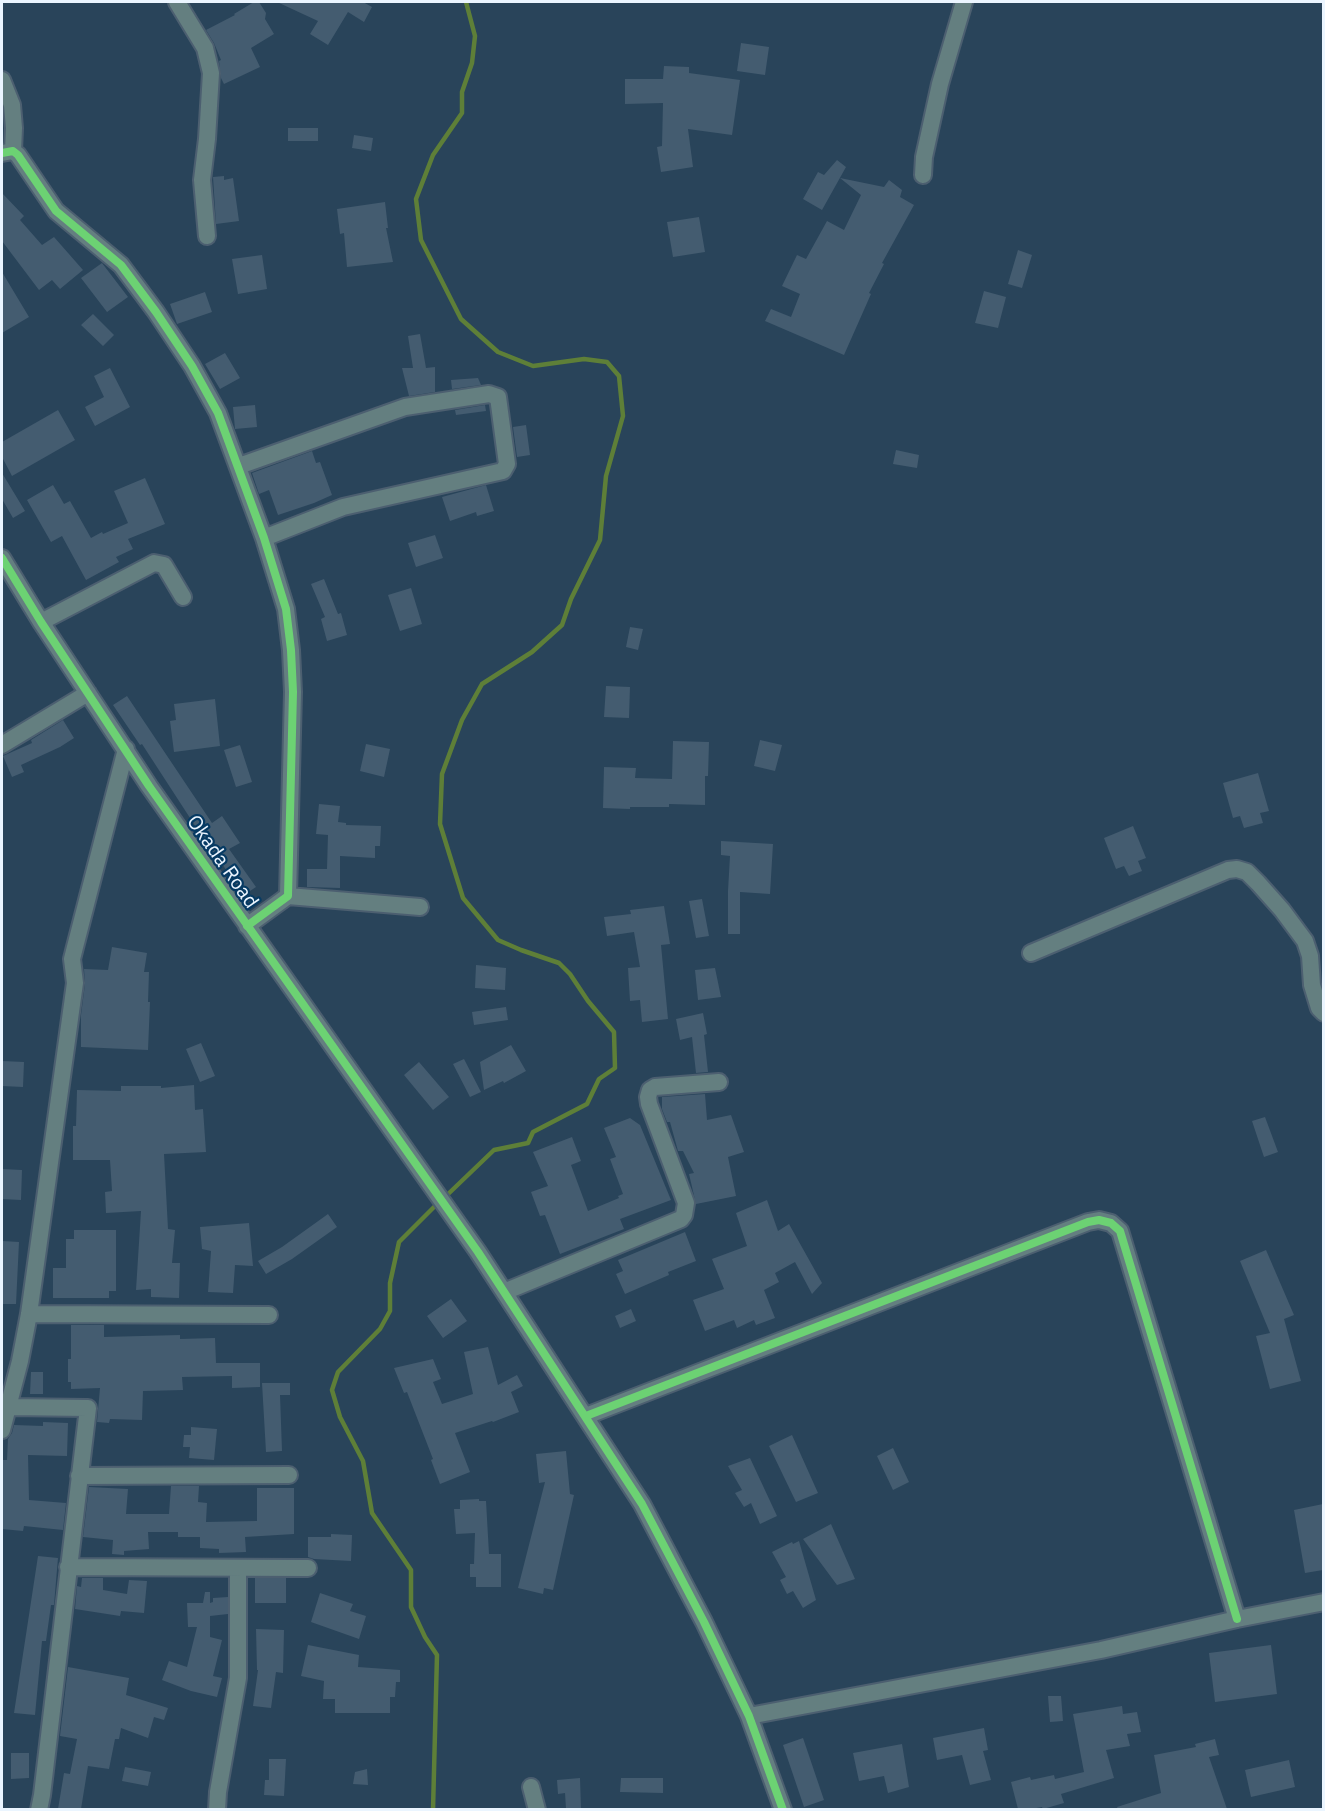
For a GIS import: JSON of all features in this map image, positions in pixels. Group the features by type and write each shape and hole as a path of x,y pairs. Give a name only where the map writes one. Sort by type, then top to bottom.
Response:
{"street":[{"path":"177,2 205,48 211,73 202,180 207,236"},
{"path":"923,175 924,157 940,84 964,2"},
{"path":"2,80 12,105 15,128 8,152 18,155 56,211 121,264 192,366 218,413 239,466 286,609 291,650 293,692 288,896"},
{"path":"239,466 405,407 489,394 498,398 507,464 503,471 343,507 264,538"},
{"name":"Okada Road","path":"2,558 88,693 247,926 454,1217 642,1504 673,1560 749,1716 783,1809"},
{"path":"41,622 154,563 164,565 183,597"},
{"path":"2,745 88,693"},
{"path":"2,1430 29,1314 75,983 72,959 126,749"},
{"path":"1031,953 1228,870 1237,869 1246,872 1258,883 1305,941 1310,956 1312,985 1319,1008 1323,1013"},
{"path":"247,926 288,896 420,907"},
{"path":"504,1292 681,1219 686,1203 648,1097 650,1090 655,1087 719,1082"},
{"path":"586,1416 1089,1222 1099,1220 1111,1223 1120,1231 1238,1619"},
{"path":"29,1314 269,1315"},
{"path":"9,1407 88,1408 39,1809"},
{"path":"79,1476 289,1475"},
{"path":"68,1567 308,1568"},
{"path":"217,1809 238,1678 238,1568"},
{"path":"749,1716 1101,1650 1323,1602"},
{"path":"531,1787 537,1809"}],"building":[{"path":"254,2 259,2 266,13 265,19 274,34 251,48 260,67 224,84 221,78 219,61 221,60 206,30"},
{"path":"277,2 363,2 372,7 364,22 348,12 328,45 310,34 318,21"},
{"path":"741,43 769,47 765,75 737,71"},
{"path":"664,66 689,67 689,73 740,80 732,135 688,129 693,167 661,172 657,147 662,146 663,103 625,104 625,79 663,79"},
{"path":"288,128 318,128 318,141 288,141"},
{"path":"354,135 373,138 371,151 352,148"},
{"path":"837,160 846,167 822,210 803,199 818,172 824,175"},
{"path":"224,176 224,180 233,178 239,221 216,224 213,177"},
{"path":"840,178 884,187 889,180 902,190 900,197 914,205 882,263 884,264 869,293 871,294 844,355 765,321 771,309 791,317 800,294 782,286 797,255 806,259 827,221 844,230 861,195"},
{"path":"2,193 24,216 20,220 42,245 54,237 83,270 60,289 52,280 39,290 2,241"},
{"path":"385,202 388,228 386,228 393,262 347,267 344,233 340,234 337,209"},
{"path":"699,217 705,252 673,257 667,222"},
{"path":"1018,250 1032,255 1022,288 1008,284"},
{"path":"262,255 267,289 238,294 232,259"},
{"path":"102,263 128,297 107,312 81,278"},
{"path":"2,272 29,317 2,333"},
{"path":"984,291 1006,297 998,328 975,323"},
{"path":"205,292 212,312 177,324 170,304"},
{"path":"93,314 114,335 103,346 81,325"},
{"path":"420,334 426,368 435,367 435,392 409,396 402,368 413,368 408,336"},
{"path":"225,353 240,378 220,389 205,364"},
{"path":"110,368 130,407 95,426 85,407 104,397 94,376"},
{"path":"478,378 481,385 452,389 451,380"},
{"path":"255,405 257,427 235,429 233,407"},
{"path":"485,405 486,411 456,415 455,410"},
{"path":"58,410 75,440 12,476 2,457 2,442"},
{"path":"526,425 530,455 517,457 513,427"},
{"path":"896,450 919,455 917,468 893,464"},
{"path":"312,451 316,463 320,462 332,495 278,515 269,490 259,494 252,473"},
{"path":"2,473 25,511 13,518 2,499"},
{"path":"145,478 165,524 128,539 133,549 116,557 119,562 86,580 62,536 51,542 27,500 53,485 64,504 70,501 91,538 128,523 114,491"},
{"path":"486,485 494,511 477,516 476,512 450,521 442,497"},
{"path":"435,535 443,558 416,567 408,543"},
{"path":"324,579 338,614 341,613 347,635 327,641 321,619 325,617 311,584"},
{"path":"411,588 422,624 400,631 388,595"},
{"path":"630,627 643,629 638,650 626,647"},
{"path":"606,686 630,687 629,718 604,717"},
{"path":"127,696 212,823 222,816 240,843 229,849 256,887 244,895 216,858 142,744 140,745 113,705"},
{"path":"215,699 220,746 174,752 170,721 176,720 174,704"},
{"path":"63,720 74,738 21,765 24,772 12,777 3,756 32,743 31,740"},
{"path":"760,740 782,745 775,771 754,766"},
{"path":"673,741 709,742 708,776 705,776 705,805 669,804 669,807 603,808 604,767 636,768 635,778 672,779"},
{"path":"366,744 390,749 384,777 360,771"},
{"path":"240,745 252,782 236,787 224,750"},
{"path":"1258,773 1269,811 1260,813 1263,823 1244,828 1240,816 1233,818 1223,783"},
{"path":"319,804 340,806 338,822 346,823 346,825 381,826 380,846 375,846 375,858 340,856 340,888 307,887 307,869 327,869 328,835 316,834"},
{"path":"1133,826 1146,858 1138,861 1142,871 1129,876 1124,866 1116,869 1104,838"},
{"path":"721,841 773,844 770,894 740,892 740,934 728,934 730,856 721,855"},
{"path":"702,899 709,936 696,938 689,901"},
{"path":"664,906 670,944 661,945 668,1019 642,1022 640,1000 630,1001 628,968 640,967 634,932 607,936 604,917 631,914 630,910"},
{"path":"112,947 147,953 144,972 149,972 148,1050 81,1047 84,969 108,970"},
{"path":"476,965 506,968 505,990 475,988"},
{"path":"715,968 721,997 698,1000 695,970"},
{"path":"506,1007 508,1020 474,1025 472,1012"},
{"path":"703,1013 707,1034 704,1035 708,1072 696,1073 692,1037 680,1040 676,1019"},
{"path":"201,1043 215,1076 200,1082 186,1049"},
{"path":"511,1045 526,1071 504,1083 503,1081 484,1090 480,1062"},
{"path":"464,1059 481,1092 470,1097 453,1064"},
{"path":"2,1061 24,1062 23,1087 2,1086"},
{"path":"419,1062 449,1097 433,1110 404,1075"},
{"path":"194,1085 195,1110 203,1109 206,1152 164,1154 168,1229 175,1230 172,1263 180,1263 179,1298 151,1297 151,1289 136,1290 141,1211 106,1213 105,1192 112,1191 110,1160 73,1160 73,1126 76,1126 77,1090 121,1091 121,1086 161,1086 161,1088"},
{"path":"705,1094 707,1120 731,1115 744,1152 728,1157 736,1196 696,1204 689,1174 694,1173 683,1151 678,1151 670,1122 667,1122 662,1109 662,1097"},
{"path":"1265,1117 1278,1152 1264,1157 1252,1121"},
{"path":"630,1118 640,1125 671,1200 620,1219 624,1229 560,1254 545,1215 540,1216 531,1192 548,1186 533,1152 572,1137 581,1161 571,1165 588,1211 619,1198 618,1196 623,1194 610,1159 616,1157 604,1128"},
{"path":"2,1169 22,1170 21,1200 2,1199"},
{"path":"767,1200 778,1231 789,1224 822,1283 812,1294 795,1262 775,1273 779,1282 764,1290 775,1318 756,1325 754,1320 737,1328 734,1320 705,1331 693,1300 724,1289 712,1259 747,1246 736,1213"},
{"path":"328,1214 337,1227 292,1259 266,1274 258,1261"},
{"path":"249,1223 253,1266 235,1265 233,1293 208,1292 211,1251 202,1249 200,1227"},
{"path":"74,1230 116,1230 116,1291 109,1291 109,1298 53,1298 53,1268 66,1268 66,1239 74,1239"},
{"path":"685,1232 696,1261 668,1272 669,1275 625,1294 616,1274 623,1271 618,1260"},
{"path":"2,1241 19,1242 16,1304 2,1304"},
{"path":"1266,1250 1294,1315 1284,1319 1301,1381 1270,1389 1256,1336 1270,1333 1240,1261"},
{"path":"451,1299 467,1321 443,1338 427,1316"},
{"path":"631,1309 636,1321 620,1328 615,1316"},
{"path":"71,1325 104,1325 104,1337 180,1335 180,1339 215,1338 216,1363 260,1363 260,1387 232,1388 232,1376 182,1377 183,1390 143,1391 142,1420 110,1419 109,1423 97,1422 100,1388 71,1389 71,1382 68,1382"},
{"path":"488,1347 498,1385 517,1375 523,1386 511,1392 519,1412 455,1433 470,1472 440,1484 431,1460 433,1459 407,1392 404,1393 394,1368 433,1359 441,1379 433,1382 442,1404 473,1394 464,1352"},
{"path":"31,1372 43,1372 43,1394 30,1394"},
{"path":"262,1383 290,1383 290,1395 280,1395 282,1451 266,1452"},
{"path":"43,1422 68,1423 67,1456 28,1455 29,1500 66,1503 63,1530 24,1526 23,1531 2,1529 2,1460 7,1460 8,1439 14,1425 43,1426"},
{"path":"191,1427 217,1429 214,1460 189,1458 190,1447 183,1447 184,1435 191,1435"},
{"path":"792,1435 818,1493 796,1502 769,1446"},
{"path":"893,1448 909,1482 893,1490 877,1456"},
{"path":"566,1451 570,1494 574,1495 553,1590 544,1588 543,1594 518,1588 545,1482 539,1483 536,1454"},
{"path":"750,1458 777,1516 760,1524 751,1503 744,1507 735,1493 742,1490 728,1466"},
{"path":"171,1486 199,1486 198,1502 207,1503 206,1522 257,1521 257,1488 294,1488 294,1534 245,1537 246,1552 219,1553 219,1549 200,1548 200,1537 178,1537 178,1532 148,1532 149,1549 124,1551 124,1555 112,1554 113,1540 83,1537 89,1487 128,1489 126,1514 169,1514"},
{"path":"479,1499 479,1501 486,1501 489,1554 501,1554 501,1587 476,1587 476,1577 470,1577 470,1564 474,1564 475,1533 456,1534 454,1509 460,1509 460,1500"},
{"path":"1323,1504 1323,1570 1305,1573 1294,1510"},
{"path":"831,1524 855,1579 837,1585 803,1539"},
{"path":"331,1534 352,1535 351,1561 308,1557 308,1537 331,1537"},
{"path":"799,1541 816,1600 803,1608 793,1591 787,1594 780,1580 786,1577 772,1552"},
{"path":"38,1556 58,1558 54,1605 51,1605 46,1641 42,1641 35,1715 14,1713"},
{"path":"82,1578 103,1578 103,1590 127,1594 129,1580 147,1581 144,1613 121,1611 120,1616 75,1609 77,1586 81,1587"},
{"path":"255,1578 286,1578 286,1603 255,1603"},
{"path":"205,1592 210,1592 210,1603 213,1602 213,1598 228,1597 228,1614 210,1616 210,1637 222,1640 213,1676 222,1678 217,1697 191,1691 162,1680 169,1661 187,1667 197,1627 188,1627 187,1603 203,1603"},
{"path":"320,1593 353,1604 350,1611 366,1616 359,1639 311,1622"},
{"path":"256,1629 284,1630 283,1673 276,1672 271,1708 253,1706 258,1670"},
{"path":"308,1645 359,1655 358,1667 400,1670 400,1682 396,1682 395,1697 390,1697 390,1713 335,1713 335,1699 323,1699 324,1681 301,1676"},
{"path":"1271,1645 1277,1694 1215,1702 1209,1653"},
{"path":"68,1667 129,1678 126,1695 168,1708 164,1720 154,1717 148,1738 121,1728 119,1739 115,1739 109,1769 88,1766 81,1809 58,1809 64,1773 70,1774 77,1739 60,1736"},
{"path":"1048,1696 1061,1696 1063,1721 1050,1722"},
{"path":"1122,1706 1123,1714 1137,1712 1141,1732 1127,1734 1130,1746 1106,1750 1114,1778 1061,1794 1064,1803 1043,1809 1042,1807 1018,1809 1011,1782 1030,1777 1031,1780 1054,1775 1055,1779 1084,1772 1073,1714"},
{"path":"984,1728 988,1750 983,1751 991,1780 970,1785 962,1755 937,1760 933,1738"},
{"path":"803,1738 824,1800 804,1807 783,1745"},
{"path":"1215,1739 1219,1755 1209,1757 1227,1809 1118,1809 1117,1807 1161,1793 1154,1755 1196,1747 1195,1744"},
{"path":"902,1744 909,1787 888,1793 884,1776 859,1781 853,1753"},
{"path":"11,1753 29,1753 29,1778 11,1779"},
{"path":"269,1759 286,1759 284,1796 264,1795 265,1780 269,1780"},
{"path":"1289,1760 1295,1787 1251,1797 1245,1770"},
{"path":"125,1767 151,1772 148,1786 122,1781"},
{"path":"367,1769 368,1785 353,1784 355,1772"},
{"path":"580,1778 581,1809 566,1809 565,1793 558,1794 557,1780"},
{"path":"621,1778 663,1778 663,1793 620,1792"}],"waterway":[{"path":"445,1197 494,1150 528,1143 533,1132 587,1104 599,1079 615,1068 614,1032 588,1001 570,974 559,963 498,940 463,898 440,824 442,774 462,720 482,684 532,652 562,625 571,599 600,540 606,476 623,416 619,376 607,362 584,359 533,366 498,352 461,319 421,240 416,199 433,155 462,113 462,92 472,63 475,36 466,2"},
{"path":"433,1810 437,1655 425,1637 411,1607 411,1570 372,1513 363,1461 340,1417 332,1390 338,1372 380,1329 390,1311 390,1283 399,1242 438,1203"}],"cycle path":[{"path":"2,153 13,151 18,155 56,211 121,265 156,312 192,366 218,413 264,538 286,609 291,650 293,692 288,896 247,926"},
{"path":"2,558 41,622 149,786 478,1252 642,1504 704,1622 749,1716 783,1810"},
{"path":"586,1416 1088,1222 1099,1220 1111,1223 1120,1231 1237,1619"}]}
